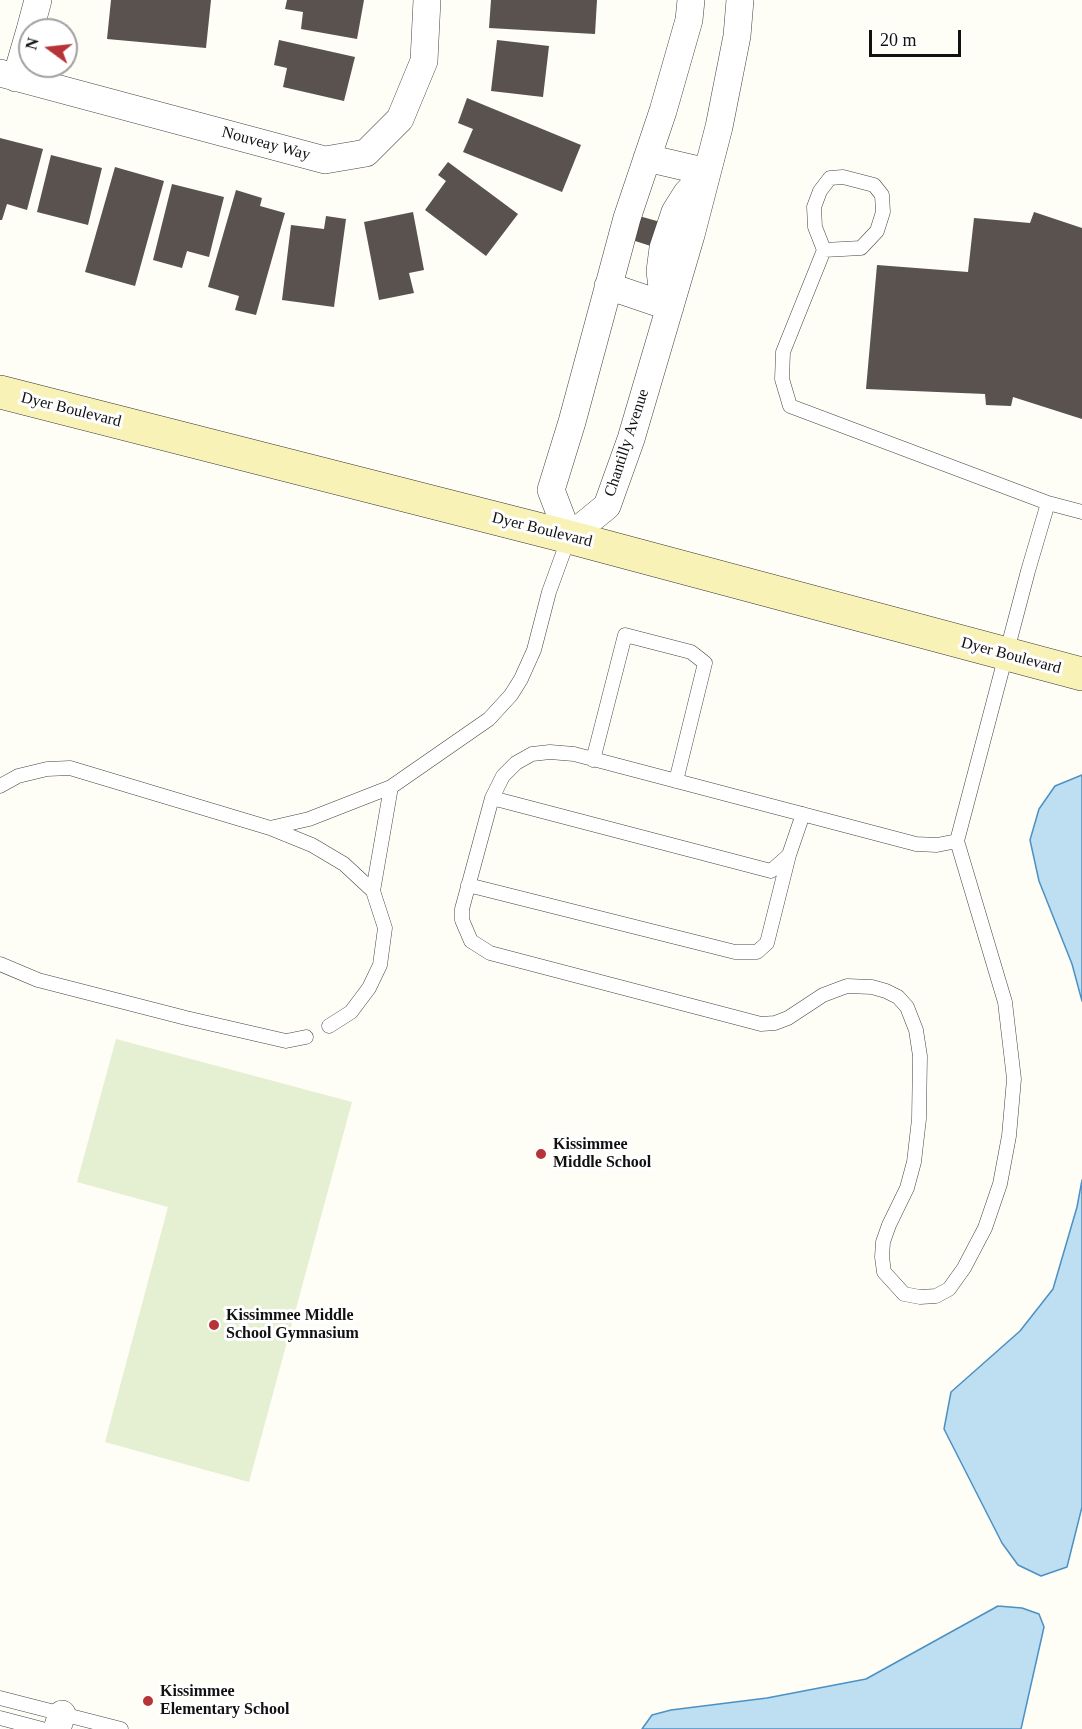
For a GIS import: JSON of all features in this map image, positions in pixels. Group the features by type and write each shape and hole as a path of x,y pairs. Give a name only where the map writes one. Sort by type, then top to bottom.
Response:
{"main road":[{"name":"Dyer Boulevard","path":"0,392 569,537 1082,674"}],"street":[{"path":"33,18 38,0"},
{"name":"Nouveay Way","path":"8,75 325,160 366,153 400,119 424,61 427,0"},
{"path":"569,537 551,490 572,422 627,218 663,111 686,31 691,0"},
{"name":"Chantilly Avenue","path":"569,537 607,506 631,439 719,127 737,36 740,0"},
{"path":"8,75 18,55"},
{"path":"647,158 707,172"},
{"path":"608,286 670,307"}],"lane":[{"path":"824,250 861,248 877,231 883,212 882,195 874,185 843,177 830,178 820,191 814,207 815,227 824,250 783,352 782,379 790,406 1048,503 1082,512"},
{"path":"957,841 938,845 916,844 574,754 550,752 532,754 502,776 492,798 462,909 462,920 471,941 490,953 761,1024 775,1023 788,1018 823,995 847,986 872,987 898,997 907,1007 916,1030 920,1056 919,1119 914,1162 907,1188 883,1242 884,1272 904,1294 920,1297 936,1296 949,1289 964,1268 985,1228 1000,1184 1009,1136 1014,1079 1005,1002 957,841 1048,503"},
{"path":"270,828 309,819 391,787 489,719 511,695 534,650 549,592 569,537"},
{"path":"593,760 625,635 691,652 705,663 675,781"},
{"path":"0,786 18,776 47,769 70,768 270,828 312,845 344,864 373,891"},
{"path":"329,1026 351,1012 369,988 380,965 385,928 373,891 391,787"},
{"path":"492,798 771,872 789,855"},
{"path":"468,885 735,952 757,952 767,943 789,855 803,814"},
{"path":"0,964 38,980 186,1018 286,1041 306,1037"},
{"path":"0,1698 54,1724"},
{"path":"0,1718 121,1729"}],"green space":[{"name":"Kissimmee Middle School Gymnasium","path":"116,1039 352,1102 249,1482 105,1442 168,1207 77,1182"}],"water":[{"path":"1082,775 1082,1001 1072,964 1039,881 1030,840 1039,809 1055,786"},
{"path":"1082,1180 1082,1507 1067,1567 1041,1576 1018,1565 1002,1543 944,1429 951,1392 1020,1331 1053,1289 1077,1207"},
{"path":"998,1606 1022,1608 1039,1614 1044,1627 1021,1729 642,1729 652,1715 671,1710 767,1698 866,1679"}],"building":[{"path":"111,0 211,0 206,48 107,39"},
{"path":"287,0 364,0 357,39 301,29 303,12 285,9"},
{"path":"491,0 597,0 595,34 489,28"},
{"path":"279,40 355,57 344,101 283,87 287,68 274,65"},
{"path":"497,40 549,46 543,97 491,91"},
{"path":"467,98 581,145 562,192 463,152 473,129 458,123"},
{"path":"0,138 43,149 27,210 7,204 2,220 0,220"},
{"path":"51,155 102,168 88,225 37,212"},
{"path":"448,162 518,214 486,256 425,210 446,181 438,175"},
{"path":"115,167 164,181 135,286 85,272"},
{"path":"172,184 224,197 209,257 187,251 182,268 153,260"},
{"path":"236,190 262,198 260,206 285,213 256,315 235,310 239,296 208,287"},
{"path":"413,212 424,270 409,273 414,293 379,300 364,222"},
{"path":"1034,212 1082,228 1082,419 1013,397 1011,406 986,405 985,394 866,389 877,265 968,272 974,218 1030,223"},
{"path":"326,216 346,219 334,307 282,300 291,225 324,229"},
{"path":"639,216 664,223 657,248 632,240"}],"place":[{"name":"Kissimmee Middle School","path":"541,1154"},
{"name":"Kissimmee Middle School Gymnasium","path":"214,1325"},
{"name":"Kissimmee Elementary School","path":"148,1701"}]}
